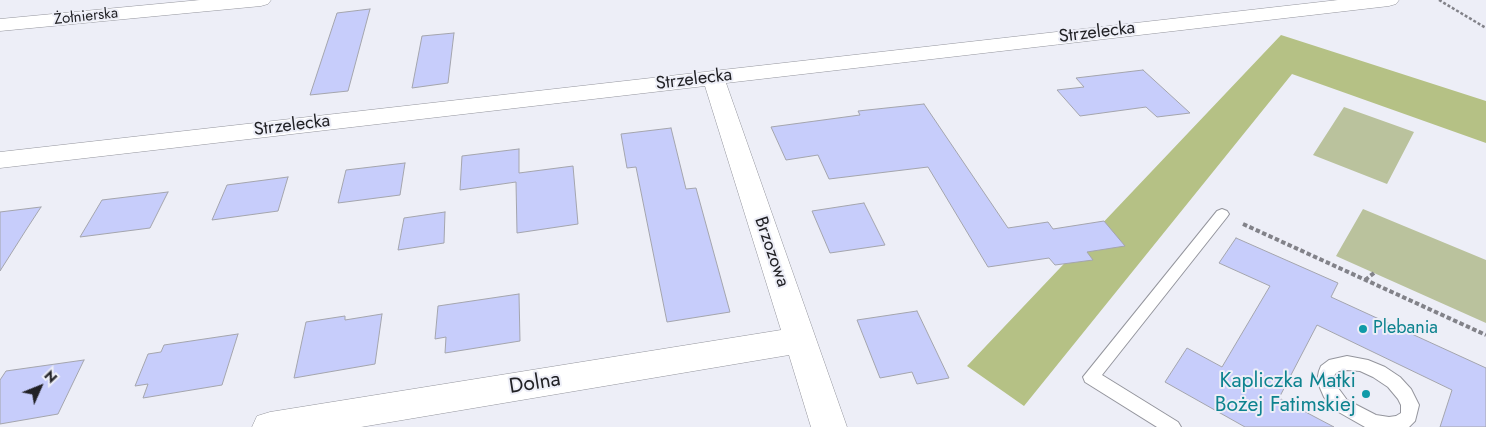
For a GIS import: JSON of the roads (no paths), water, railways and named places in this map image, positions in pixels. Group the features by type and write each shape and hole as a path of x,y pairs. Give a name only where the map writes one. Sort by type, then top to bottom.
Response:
{"street":[{"name":"Żołnierska","path":"0,25 261,0"},
{"name":"Strzelecka","path":"0,160 1389,0"},
{"name":"Brzozowa","path":"712,77 829,427"},
{"name":"Dolna","path":"270,427 801,340"}],"lane":[{"path":"1172,427 1091,377 1222,214"},
{"path":"1347,363 1362,365 1379,372 1394,382 1410,405 1409,416 1401,423 1389,425 1364,419 1341,405 1330,392 1325,381 1327,371 1335,365 1347,363"}],"place":[{"name":"Plebania","path":"1363,329"},
{"name":"Kapliczka Matki Bożej Fatimskiej","path":"1366,394"}]}
